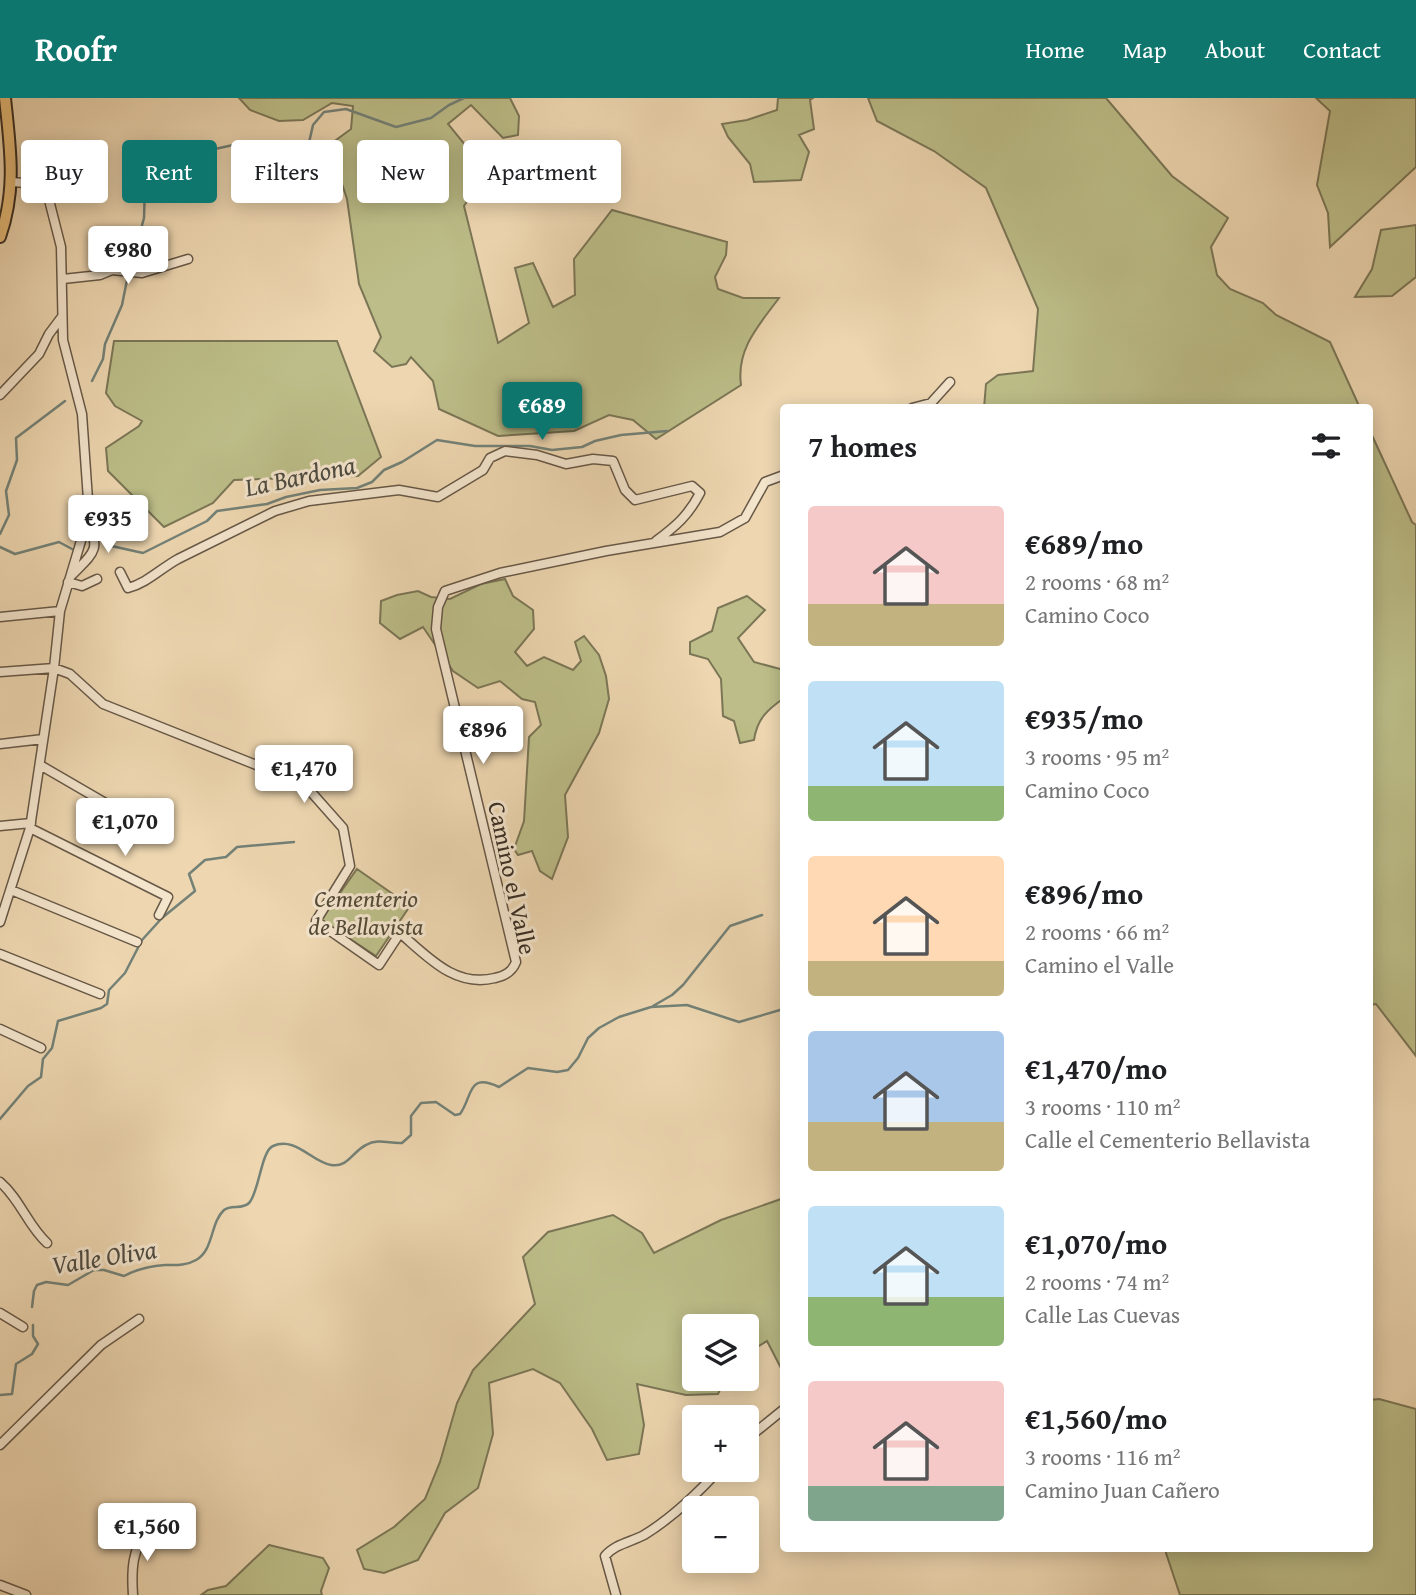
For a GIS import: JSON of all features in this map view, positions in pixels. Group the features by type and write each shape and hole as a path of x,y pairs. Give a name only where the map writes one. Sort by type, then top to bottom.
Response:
{"main road":[{"path":"0,237 7,218 12,182 5,98"}],"street":[{"path":"0,922 30,825 60,611 89,514 82,414 63,340 61,247 47,192 37,184 12,182"},
{"path":"63,278 100,275 111,270 142,273 187,259"},
{"path":"0,395 38,354 61,318"},
{"path":"927,404 950,382"},
{"path":"120,572 128,588 136,586 150,579 168,564 275,511 309,500 399,490 438,497 483,470 490,458 505,451 537,455 566,464 593,459 613,461 625,490 635,500 692,486 700,493 684,519 653,543"},
{"path":"653,543 720,532 746,519 765,482 780,476"},
{"path":"69,580 93,553 96,544 86,523"},
{"name":"Camino el Valle","path":"54,668 71,674 103,705 304,784 343,828 350,866 316,921 379,965 400,933 450,974 467,979 487,980 510,972 516,962 436,629 438,607 445,591 500,573 653,543"},
{"path":"69,580 82,586 97,579"},
{"path":"0,617 60,611"},
{"path":"0,672 54,668"},
{"path":"0,744 43,739"},
{"path":"40,765 145,826"},
{"path":"0,826 30,825 145,883 168,897 159,915"},
{"path":"11,890 137,942"},
{"path":"0,954 100,994"},
{"path":"0,1028 41,1048"},
{"path":"0,1182 17,1201 38,1236 47,1243"},
{"path":"0,1313 23,1327"},
{"path":"0,1445 101,1345 139,1319"},
{"path":"759,1429 780,1412"},
{"path":"616,1595 605,1556 642,1536 674,1513 706,1482"},
{"path":"133,1595 132,1567 136,1548 148,1527"},
{"path":"0,1585 26,1595"}],"green space":[{"path":"239,98 510,98 519,116 518,135 503,138 471,105 448,124 463,142 463,203 466,203 464,206 498,343 529,323 515,268 533,263 553,307 575,295 574,259 612,210 727,242 726,255 715,277 718,289 743,298 779,298 757,328 746,349 740,372 741,385 656,439 633,420 609,415 574,431 498,436 439,409 433,381 411,357 406,364 392,367 374,351 381,337 359,284 343,187 343,140 336,140 351,129 353,106 332,103 303,120 279,121 250,110"},
{"path":"778,98 813,98 810,100 814,129 799,135 809,152 801,180 754,182 750,164 728,137 722,124 747,120 777,110"},
{"path":"868,98 1106,98 1172,176 1228,218 1211,247 1217,275 1230,289 1263,303 1276,315 1330,342 1358,404 984,404 986,384 998,375 1033,371 1038,309 986,188 934,151 877,121"},
{"path":"1316,98 1416,98 1416,167 1330,247 1328,213 1317,185 1330,111"},
{"path":"1416,225 1416,277 1392,296 1355,297 1372,269 1381,230"},
{"path":"114,341 337,341 381,457 358,476 234,480 213,503 164,527 108,471 106,448 139,426 142,421 115,406 106,393"},
{"path":"1373,438 1412,522 1416,525 1416,1056 1376,1004 1373,1004"},
{"path":"505,579 513,596 533,610 534,629 515,652 527,666 544,657 573,670 581,661 575,642 584,636 599,655 606,676 609,699 599,733 565,795 568,837 552,879 540,871 532,851 518,855 514,849 524,821 529,737 541,725 535,702 522,699 500,681 478,688 453,671 423,627 400,639 380,623 381,601 397,595 418,591 431,597 450,599 481,584"},
{"path":"747,596 765,610 738,638 754,662 780,669 780,701 764,716 754,740 740,743 734,721 723,716 721,679 708,659 690,654 690,642 712,631 718,608"},
{"name":"Cementerio de Bellavista","path":"357,869 410,906 376,956 321,920"},
{"path":"780,1199 780,1366 767,1341 759,1346 759,1314 682,1314 682,1391 719,1391 718,1394 686,1395 637,1384 644,1425 639,1454 607,1460 592,1429 560,1383 533,1369 489,1383 493,1434 478,1488 445,1513 418,1560 384,1573 364,1569 357,1550 394,1527 425,1499 440,1462 457,1403 473,1370 535,1304 523,1257 548,1232 613,1215 642,1233 654,1253 721,1220"},
{"path":"1373,1400 1416,1409 1416,1595 1180,1595 1166,1552 1373,1552"},
{"path":"269,1545 323,1558 329,1568 322,1595 201,1595 208,1590 226,1586"}],"waterway":[{"path":"130,269 144,218 145,186 150,174 170,159 233,145 299,157 308,147 313,125 324,112 346,109 396,127 431,118 464,98"},
{"path":"92,381 103,359 105,344 122,305 128,275"},
{"path":"0,534 9,515 6,491 17,460 16,438 65,401"},
{"name":"La Bardona","path":"107,545 143,553 207,521 217,511 267,504 320,490 357,488 372,482 384,470 437,440 475,446 530,446 552,450 582,447 621,435 667,431"},
{"name":"La Bardona","path":"0,547 15,554 59,542 72,549"},
{"path":"0,1119 28,1086 41,1077 43,1059 52,1048 58,1021 107,1004 109,990 125,973 142,940 162,918 195,891 189,874 205,860 226,857 237,847 294,842"},
{"path":"653,1006 683,985 730,926 762,915"},
{"name":"Valle Oliva","path":"32,1307 37,1285 46,1282 68,1285 94,1270 124,1276 149,1267 184,1264 202,1256 224,1210 249,1203 266,1156 273,1146 289,1144 324,1163 337,1165 346,1162 370,1143 402,1143 411,1135 411,1116 421,1103 436,1102 455,1115 460,1114 476,1084 489,1083 499,1087 528,1068 557,1072 568,1070 578,1058 588,1038 599,1028 619,1017 651,1007 687,1005 739,1022 780,1010"},
{"name":"Valle Oliva","path":"0,1395 12,1394 16,1364 32,1354 38,1344 33,1336 33,1325"}]}
